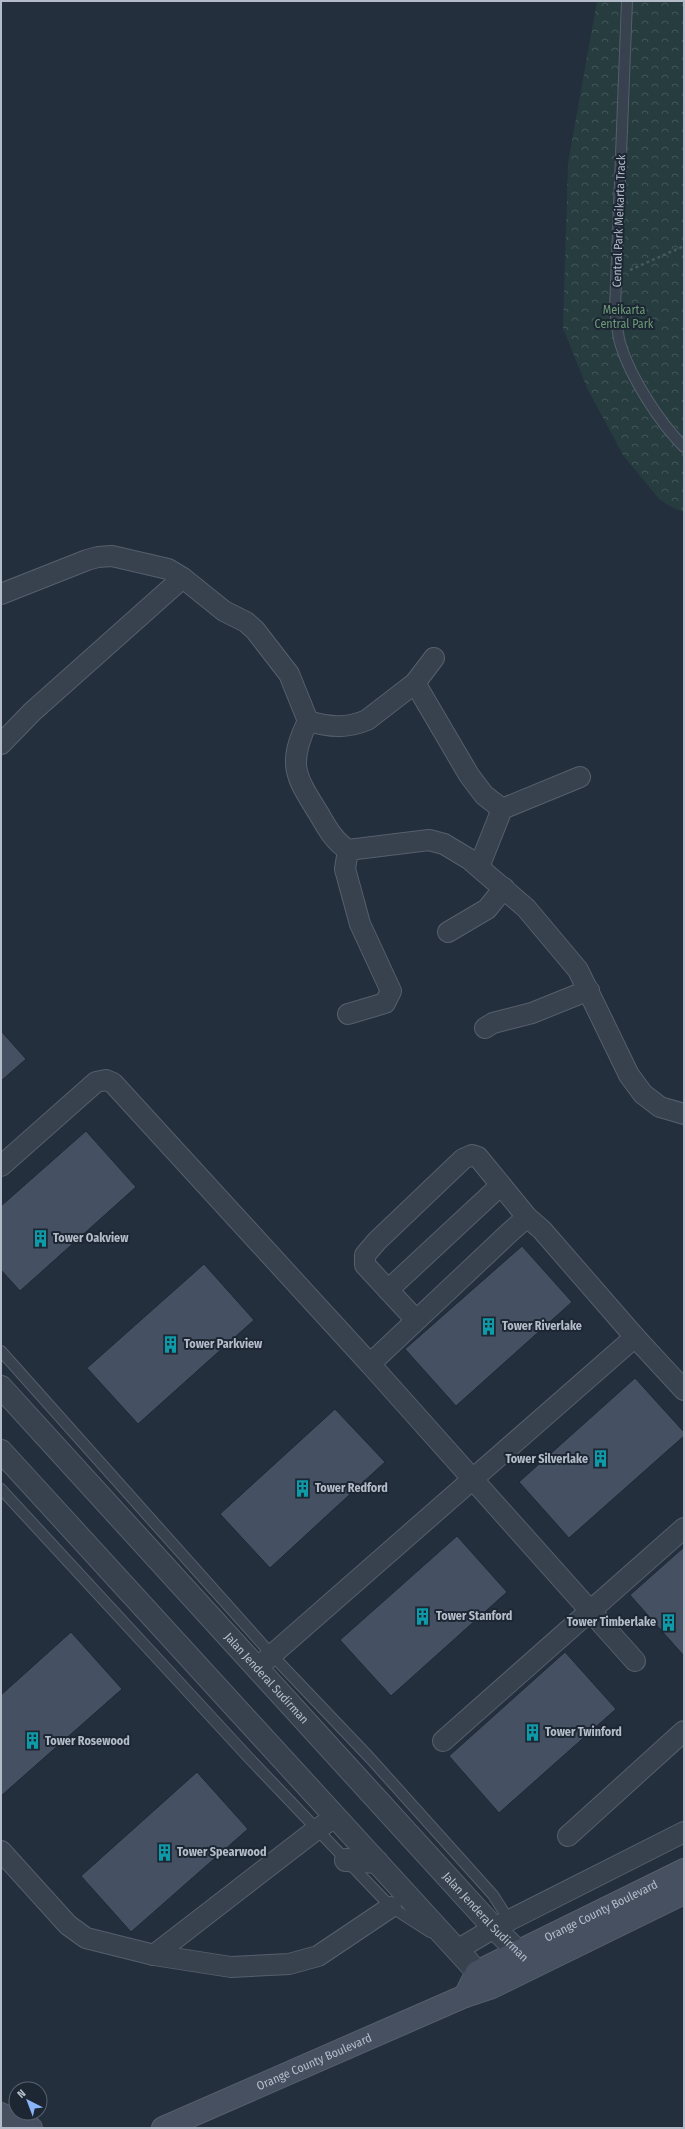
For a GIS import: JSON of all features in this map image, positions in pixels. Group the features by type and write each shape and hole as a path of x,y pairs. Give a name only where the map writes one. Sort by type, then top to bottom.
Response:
{"main road":[{"name":"Orange County Boulevard","path":"163,2128 465,1996 492,1987 526,1959 684,1870"},
{"name":"Orange County Boulevard","path":"477,1972 526,1959 684,1893"},
{"path":"465,1996 477,1972"},
{"path":"1,2114 31,2128"}],"street":[{"path":"1,594 87,560 98,557 112,556 168,569 183,578 224,611 246,622 255,630 289,674 308,721 298,745 295,761 296,774 300,785 333,837 348,850 429,840 444,844 457,851 479,867 531,913 578,970 629,1075 643,1094 660,1107 684,1114"},
{"path":"1,744 32,712 178,582"},
{"path":"308,721 332,727 358,724 367,720 415,683 434,658"},
{"path":"415,683 469,775 484,795 502,809"},
{"path":"479,867 502,809 580,776"},
{"path":"348,850 345,869 360,924 391,991 385,1003 348,1014"},
{"path":"448,932 487,909 504,888"},
{"path":"485,1028 493,1023 532,1013 589,990"},
{"path":"1,1166 96,1082 106,1080 113,1083 370,1364 635,1661"},
{"path":"416,1320 365,1265 365,1255 376,1241 457,1164 472,1155 478,1158 527,1217 542,1230 635,1337 684,1390"},
{"path":"388,1290 501,1185"},
{"path":"370,1364 508,1232 527,1217"},
{"path":"265,1661 635,1337"},
{"name":"Jalan Jenderal Sudirman","path":"1,1387 265,1661 501,1924 526,1959"},
{"path":"1,1451 492,1987"},
{"path":"1,1476 23,1475"},
{"path":"443,1742 684,1528"},
{"path":"568,1836 684,1731"},
{"path":"154,1955 317,1829 336,1817"},
{"path":"457,1950 501,1924 684,1832"},
{"path":"1,1852 68,1925 86,1938 154,1955 231,1967 289,1964 318,1956 392,1907"},
{"path":"346,1860 377,1862"}],"lane":[{"name":"Central Park Meikarta Track","path":"627,1 615,309 620,345 635,379 674,436 684,447"},
{"path":"1,1351 265,1661"},
{"path":"1,1489 317,1829 392,1907 457,1950"}],"path":[{"path":"617,270 629,270 684,246"}],"green space":[{"name":"Meikarta Central Park","path":"597,1 684,1 684,512 673,508 659,499 623,455 587,388 563,328 568,163"}],"building":[{"path":"1,1031 26,1059 1,1081"},
{"name":"Tower Oakview","path":"86,1131 136,1187 20,1291 1,1270 1,1206"},
{"name":"Tower Riverlake","path":"522,1246 572,1302 456,1406 405,1349"},
{"name":"Tower Parkview","path":"204,1264 254,1320 138,1424 87,1368"},
{"name":"Tower Silverlake","path":"635,1378 684,1432 684,1436 569,1538 519,1482"},
{"name":"Tower Redford","path":"335,1409 385,1462 270,1568 220,1514"},
{"name":"Tower Stanford","path":"457,1536 507,1592 391,1696 340,1640"},
{"name":"Tower Timberlake","path":"684,1547 684,1656 630,1595"},
{"name":"Tower Rosewood","path":"71,1632 122,1689 1,1796 1,1695"},
{"name":"Tower Twinford","path":"565,1652 616,1709 499,1813 449,1756"},
{"name":"Tower Spearwood","path":"197,1772 248,1829 131,1932 81,1876"}],"place":[{"name":"Tower Oakview","path":"40,1238"},
{"name":"Tower Riverlake","path":"489,1326"},
{"name":"Tower Parkview","path":"171,1344"},
{"name":"Tower Silverlake","path":"601,1459"},
{"name":"Tower Redford","path":"302,1488"},
{"name":"Tower Stanford","path":"423,1616"},
{"name":"Tower Timberlake","path":"669,1622"},
{"name":"Tower Twinford","path":"532,1732"},
{"name":"Tower Rosewood","path":"32,1741"},
{"name":"Tower Spearwood","path":"164,1852"}]}
